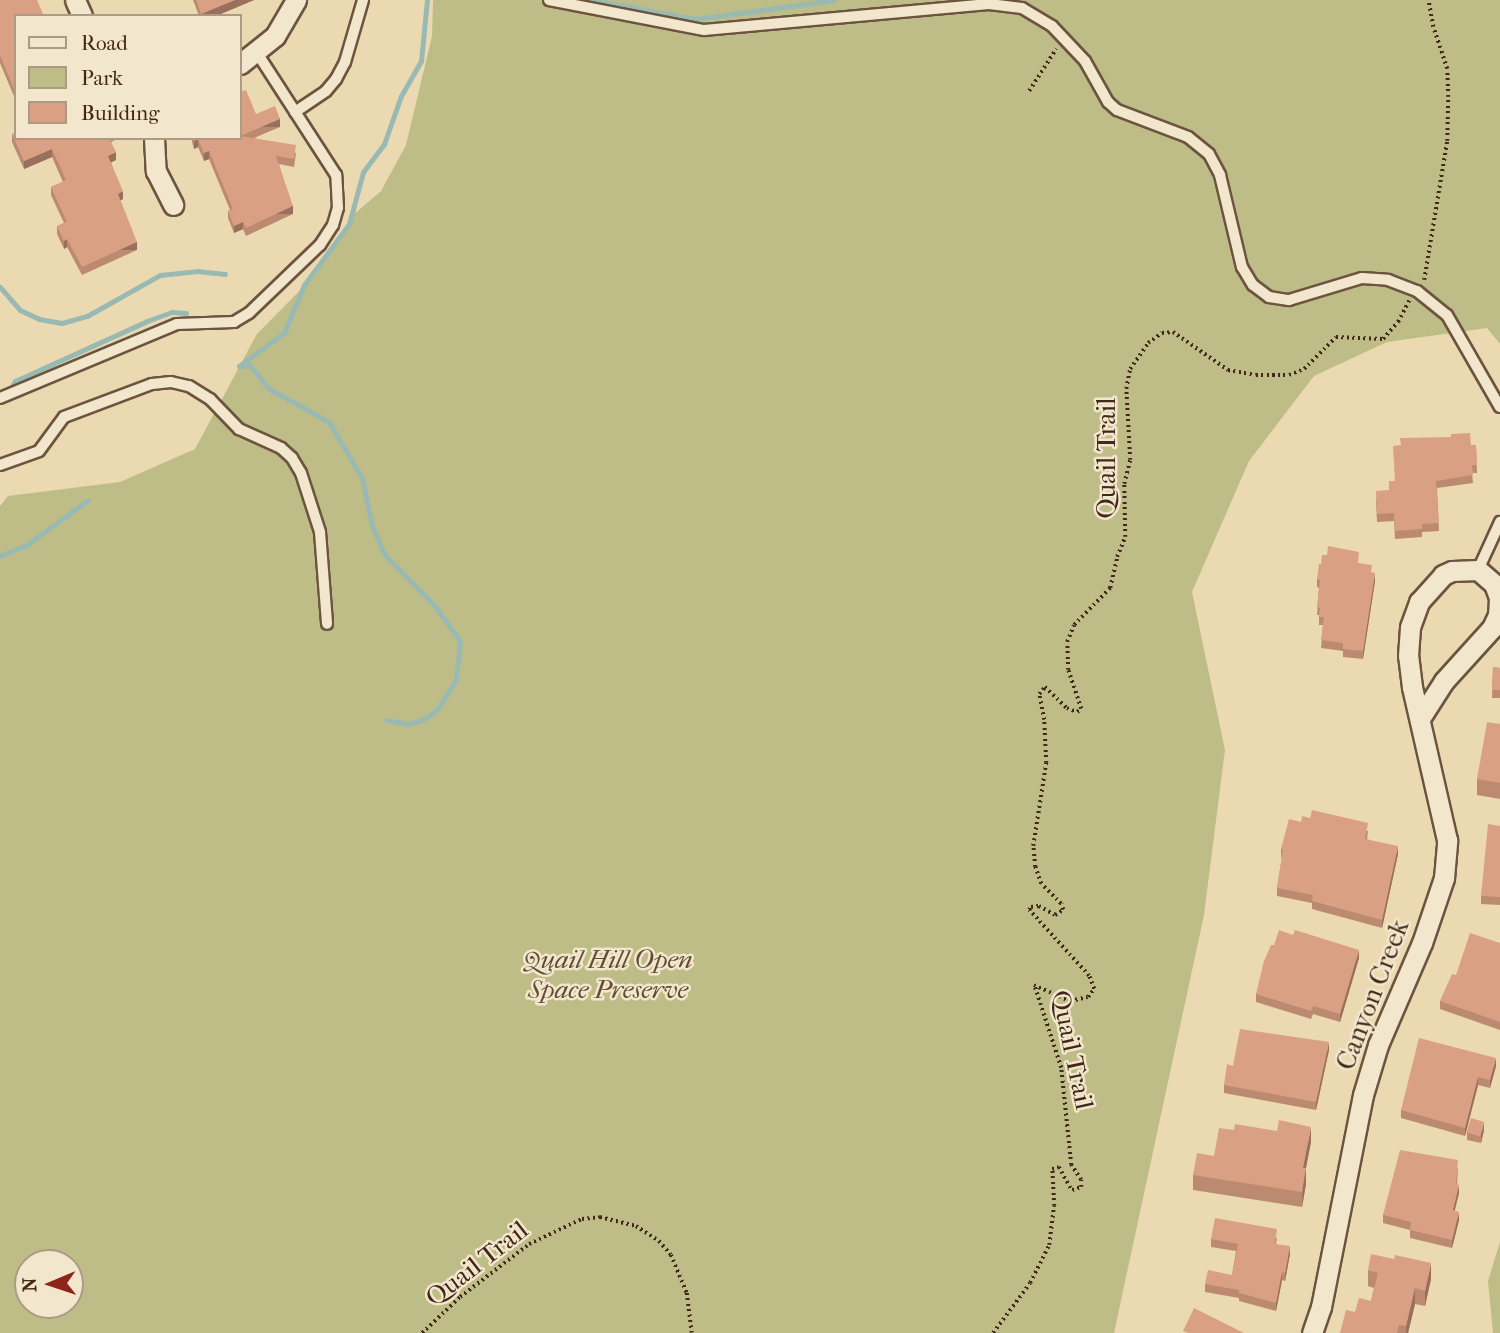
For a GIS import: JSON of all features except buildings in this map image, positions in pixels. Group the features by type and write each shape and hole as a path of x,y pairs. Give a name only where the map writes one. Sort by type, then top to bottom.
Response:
{"street":[{"path":"242,63 257,53 281,29 296,0"},
{"path":"154,140 156,171 173,205"},
{"path":"1420,717 1444,681 1492,628 1498,615 1499,598 1494,584 1478,570"},
{"name":"Canyon Creek","path":"1312,1333 1321,1307 1363,1095 1378,1045 1422,943 1444,878 1447,840 1408,656 1410,627 1419,601 1443,575 1452,571 1478,570"}],"lane":[{"path":"295,112 326,91 336,79 345,62 363,0"},
{"path":"549,0 704,30 989,4 1022,8 1052,26 1085,61 1108,102 1117,110 1188,137 1209,154 1220,175 1245,274 1264,294 1275,299 1296,300 1334,285 1362,278 1388,280 1417,291 1439,307 1454,325 1500,407"},
{"path":"0,398 177,324 234,322 249,313 307,258 332,225 339,190 331,162 257,53"},
{"path":"0,465 39,451 64,418 152,384 171,382 189,386 210,399 239,429 281,449 296,466 308,490 320,532 327,624"},
{"path":"1478,570 1500,522"}],"path":[{"name":"Quail Trail","path":"993,1333 1030,1283 1049,1245 1054,1213 1052,1169 1059,1167 1073,1190 1079,1189 1081,1184 1071,1165 1061,1068 1034,985 1070,1001 1088,997 1094,989 1088,976 1030,910 1031,907 1039,906 1059,915 1063,910 1061,904 1041,884 1035,867 1033,846 1046,763 1044,720 1039,694 1045,687 1067,708 1077,712 1082,709 1068,670 1067,642 1074,625 1110,588 1116,556 1125,537 1124,484 1130,460 1126,389 1128,374 1148,343 1162,333 1173,332 1193,343 1222,368 1256,375 1289,375 1304,369 1336,337 1383,339 1398,322 1424,279 1431,252 1447,141 1447,69 1433,27 1428,0"},
{"path":"1029,91 1056,49"},
{"name":"Quail Trail","path":"422,1333 460,1297 529,1244 582,1219 600,1217 636,1226 659,1241 671,1255 687,1293 692,1333"}],"green space":[{"name":"Quail Hill Open Space Preserve","path":"433,0 1500,0 1500,344 1487,328 1387,342 1314,376 1249,461 1192,592 1225,750 1204,915 1114,1333 0,1333 0,506 8,496 120,482 195,449 257,334 315,275 353,215 381,191 406,145 432,36"},
{"path":"1500,1242 1500,1333 1493,1333 1488,1281"}],"waterway":[{"path":"386,720 408,724 424,719 437,710 456,679 460,641 434,605 384,554 372,526 362,478 329,422 268,388 250,365 239,366 284,333 304,285 349,224 363,172 384,144 401,96 421,61 427,0"},
{"path":"592,0 696,19 834,0"},
{"path":"0,287 20,310 39,319 62,323 87,316 160,275 197,271 225,274"},
{"path":"12,386 15,381 147,321 172,312 186,313"},
{"path":"0,556 28,544 88,500"}]}
